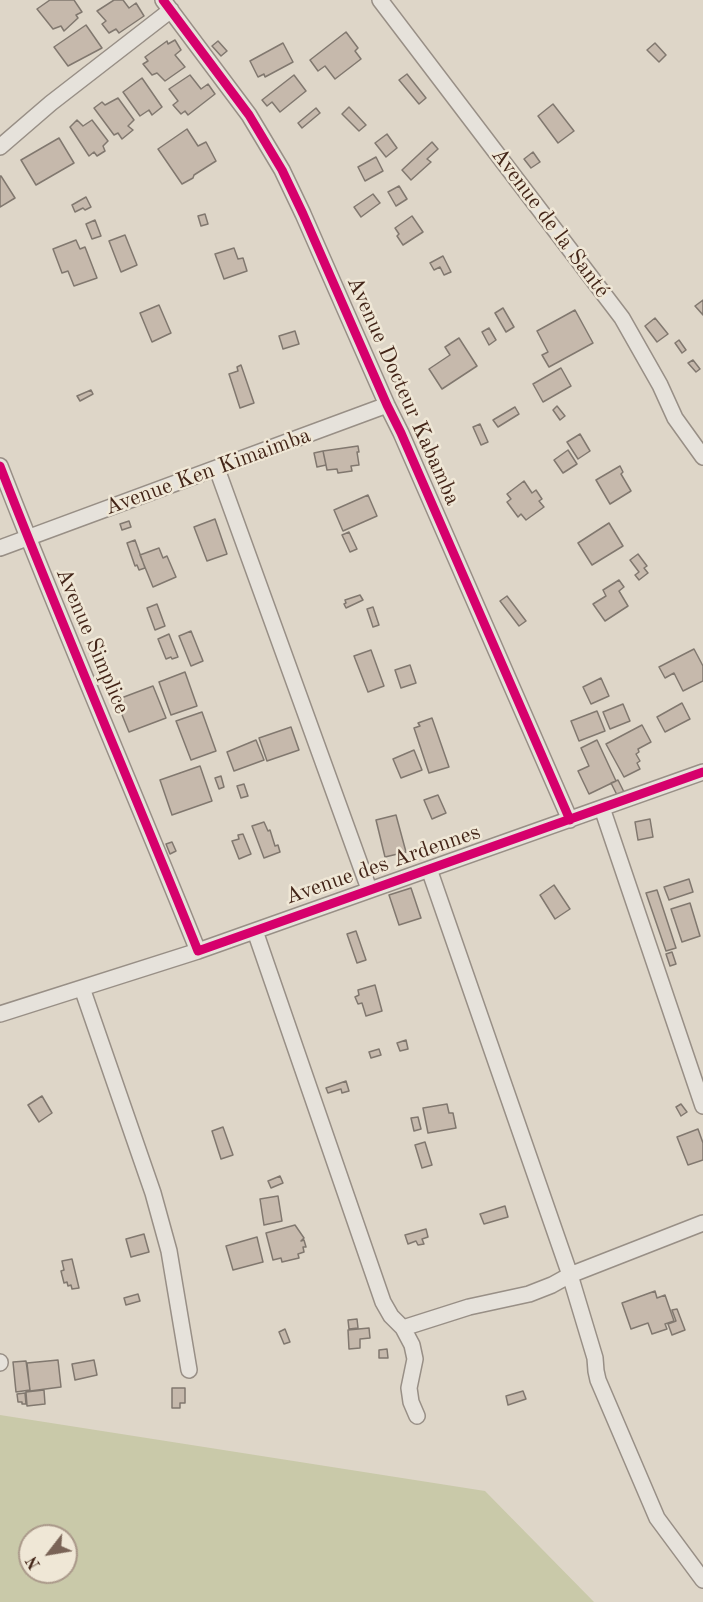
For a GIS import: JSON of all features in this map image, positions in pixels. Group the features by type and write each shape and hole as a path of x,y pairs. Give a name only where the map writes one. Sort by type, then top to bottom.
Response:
{"street":[{"name":"Avenue de la Santé","path":"380,0 622,318 660,385 675,418 703,457"},
{"path":"0,147 167,5"},
{"name":"Avenue Docteur Kabamba","path":"167,5 249,115 282,170 570,820"},
{"name":"Avenue Ken Kimaimba","path":"0,548 387,405"},
{"name":"Avenue Simplice","path":"0,466 198,951"},
{"path":"217,469 369,890"},
{"name":"Avenue des Ardennes","path":"0,1014 198,951 703,772"},
{"path":"602,808 703,1106"},
{"path":"429,869 570,1275 595,1358 598,1380 657,1518 703,1580"},
{"path":"255,931 383,1302 391,1316 403,1328 412,1345 415,1359 409,1388 411,1402 417,1416"},
{"path":"82,988 153,1193 169,1251 189,1370"},
{"path":"403,1328 470,1307 529,1294 570,1275 703,1223"}],"green space":[{"path":"0,1415 485,1491 594,1602 0,1602"}],"building":[{"path":"50,0 74,0 82,12 76,15 78,18 64,31 61,26 53,29 37,9"},
{"path":"114,0 123,0 129,8 136,3 144,16 119,33 116,29 109,33 102,24 106,21 97,11"},
{"path":"86,25 102,48 68,66 54,47"},
{"path":"346,32 358,48 355,51 361,59 335,79 325,66 318,71 310,60"},
{"path":"175,40 181,50 175,55 185,67 165,81 157,73 152,75 143,64 148,61 145,57 167,41 168,44"},
{"path":"218,41 227,51 221,56 212,46"},
{"path":"283,43 293,62 265,77 264,74 258,77 250,61"},
{"path":"655,43 666,55 659,62 647,50"},
{"path":"407,74 426,98 419,104 399,80"},
{"path":"190,75 201,89 208,84 215,94 188,115 185,111 181,114 173,105 178,101 169,89"},
{"path":"294,75 306,91 280,112 272,102 267,106 262,100"},
{"path":"142,78 162,107 152,115 149,110 140,116 123,92"},
{"path":"118,98 134,120 128,126 133,130 122,139 118,133 114,135 94,108 102,102 105,105"},
{"path":"553,104 574,131 558,143 538,116"},
{"path":"349,107 366,125 359,131 342,114"},
{"path":"316,108 320,113 302,128 298,123"},
{"path":"77,120 83,126 92,120 108,141 103,146 105,151 97,156 94,152 89,156 70,127"},
{"path":"187,129 198,146 206,142 216,161 182,184 158,149"},
{"path":"387,134 397,148 386,157 375,143"},
{"path":"59,138 74,163 36,185 21,160"},
{"path":"432,142 438,149 427,159 431,162 411,180 402,170"},
{"path":"533,152 540,162 531,168 524,159"},
{"path":"376,157 383,171 365,181 358,167"},
{"path":"0,176 15,198 0,207"},
{"path":"399,186 407,199 396,206 388,192"},
{"path":"373,194 380,203 361,217 354,207"},
{"path":"86,197 91,207 75,212 72,205"},
{"path":"205,214 208,224 201,226 198,216"},
{"path":"412,216 423,232 403,245 395,228"},
{"path":"95,220 101,236 92,239 86,224"},
{"path":"125,235 137,265 121,272 109,241"},
{"path":"76,240 80,249 85,247 97,278 74,286 68,271 62,273 53,249"},
{"path":"234,248 238,259 243,258 247,271 224,279 215,254"},
{"path":"443,256 451,272 444,275 440,267 434,270 430,263"},
{"path":"703,300 703,315 695,306"},
{"path":"159,305 171,333 152,342 140,313"},
{"path":"503,308 514,327 506,332 495,313"},
{"path":"575,310 593,343 549,367 542,355 548,352 537,331"},
{"path":"655,318 668,334 657,342 645,326"},
{"path":"489,328 496,340 489,345 482,332"},
{"path":"295,331 299,344 283,349 279,336"},
{"path":"459,338 477,366 442,389 429,369 450,355 445,347"},
{"path":"679,340 686,350 682,353 675,343"},
{"path":"693,360 700,369 696,372 688,363"},
{"path":"241,365 254,403 240,408 229,374 238,371 237,367"},
{"path":"561,368 571,386 543,402 533,384"},
{"path":"91,390 93,394 80,401 77,396"},
{"path":"557,406 565,416 560,420 553,410"},
{"path":"515,407 519,414 498,427 493,420"},
{"path":"480,424 488,442 481,445 473,427"},
{"path":"580,434 590,451 578,459 567,442"},
{"path":"358,446 359,465 351,466 352,471 338,473 337,469 327,470 323,451"},
{"path":"568,450 577,464 563,473 554,460"},
{"path":"323,451 326,465 317,467 314,453"},
{"path":"620,466 623,472 621,474 631,491 610,504 596,480"},
{"path":"524,481 532,493 536,490 542,499 539,501 544,507 526,520 521,514 518,517 507,502 511,499 507,494"},
{"path":"368,495 377,516 343,531 334,510"},
{"path":"215,519 227,554 207,561 194,527"},
{"path":"129,521 131,527 122,530 120,524"},
{"path":"609,523 623,546 592,565 578,543"},
{"path":"349,532 357,549 350,552 342,535"},
{"path":"135,540 145,568 139,570 137,565 135,566 127,543"},
{"path":"159,548 163,558 167,556 176,577 153,587 140,555"},
{"path":"638,554 647,566 644,568 648,573 639,580 635,575 639,572 630,560"},
{"path":"619,580 624,587 619,591 628,606 605,621 593,604 606,596 603,590"},
{"path":"360,595 363,600 346,608 345,600"},
{"path":"507,596 526,621 519,626 500,601"},
{"path":"157,604 165,626 155,630 147,608"},
{"path":"373,607 379,625 373,627 367,609"},
{"path":"191,631 203,661 191,666 179,636"},
{"path":"169,634 178,657 166,659 158,639"},
{"path":"694,649 703,666 703,681 683,691 674,673 665,678 659,667"},
{"path":"371,650 384,686 368,692 354,656"},
{"path":"410,665 416,683 401,688 395,670"},
{"path":"185,672 197,706 171,715 159,682"},
{"path":"601,678 609,696 591,704 583,687"},
{"path":"153,686 166,718 129,732 116,700"},
{"path":"682,703 690,719 665,732 657,717"},
{"path":"623,704 630,721 610,729 603,712"},
{"path":"597,711 605,731 579,741 571,721"},
{"path":"202,712 216,751 191,760 176,721"},
{"path":"432,718 449,767 429,773 414,728 420,726 418,723"},
{"path":"642,725 651,742 638,749 639,752 636,754 640,761 637,763 640,769 624,777 606,744"},
{"path":"291,727 299,750 267,761 259,738"},
{"path":"256,740 264,760 234,771 227,752"},
{"path":"597,740 616,781 589,794 578,771 589,766 581,748"},
{"path":"414,750 422,770 401,778 393,759"},
{"path":"200,766 212,801 172,815 160,780"},
{"path":"221,776 224,787 219,789 215,778"},
{"path":"618,780 624,792 617,795 611,783"},
{"path":"244,784 248,796 241,798 237,786"},
{"path":"438,795 446,813 432,819 424,800"},
{"path":"396,815 406,852 385,857 376,820"},
{"path":"650,819 653,837 638,840 635,822"},
{"path":"264,822 280,852 264,858 252,826"},
{"path":"243,834 251,854 239,859 232,841 239,839 238,835"},
{"path":"172,842 176,851 170,854 166,844"},
{"path":"689,879 693,892 669,900 664,887"},
{"path":"554,885 570,909 555,919 540,895"},
{"path":"411,888 421,918 399,925 389,895"},
{"path":"657,890 676,948 666,951 646,893"},
{"path":"690,903 700,936 682,942 671,909"},
{"path":"356,931 366,960 357,963 347,934"},
{"path":"672,952 676,964 670,966 666,954"},
{"path":"375,985 382,1011 366,1016 362,1003 358,1004 355,997 359,995 358,990"},
{"path":"406,1040 408,1049 400,1051 397,1043"},
{"path":"379,1049 381,1055 371,1058 369,1052"},
{"path":"346,1081 349,1091 342,1093 341,1089 328,1093 326,1088"},
{"path":"42,1096 52,1113 39,1122 28,1105"},
{"path":"447,1104 449,1113 453,1113 456,1128 428,1133 423,1108"},
{"path":"681,1104 687,1112 681,1116 676,1107"},
{"path":"418,1117 421,1129 414,1131 411,1118"},
{"path":"223,1127 233,1155 221,1159 212,1131"},
{"path":"698,1129 703,1143 703,1160 688,1165 677,1137"},
{"path":"425,1142 432,1165 422,1168 415,1145"},
{"path":"280,1176 283,1183 271,1188 268,1181"},
{"path":"278,1196 282,1221 264,1225 260,1199"},
{"path":"505,1206 508,1217 484,1224 480,1214"},
{"path":"295,1225 304,1238 301,1241 304,1240 306,1247 303,1247 304,1252 298,1254 299,1258 282,1262 281,1258 273,1260 266,1233"},
{"path":"426,1229 428,1237 422,1239 424,1244 418,1245 416,1241 408,1244 405,1235"},
{"path":"144,1234 149,1252 131,1257 126,1239"},
{"path":"257,1237 263,1262 233,1270 226,1246"},
{"path":"72,1259 79,1288 72,1289 67,1282 64,1283 61,1271 64,1270 62,1261"},
{"path":"655,1291 657,1298 665,1295 674,1321 665,1324 667,1329 652,1334 648,1323 631,1329 622,1303"},
{"path":"138,1294 140,1301 126,1305 124,1298"},
{"path":"677,1309 685,1330 672,1335 668,1324 676,1321 672,1310"},
{"path":"357,1319 358,1328 349,1329 348,1320"},
{"path":"369,1328 370,1338 360,1339 360,1348 349,1349 348,1330"},
{"path":"285,1329 290,1342 284,1344 279,1332"},
{"path":"387,1349 388,1358 379,1358 379,1350"},
{"path":"58,1360 61,1387 30,1391 27,1363"},
{"path":"94,1360 97,1375 75,1380 72,1364"},
{"path":"26,1361 30,1390 16,1392 13,1362"},
{"path":"172,1388 185,1388 185,1403 180,1403 180,1408 172,1408"},
{"path":"44,1390 45,1404 27,1406 26,1392"},
{"path":"523,1391 526,1399 508,1405 506,1396"},
{"path":"25,1393 26,1404 18,1402 17,1394"}],"cycle path":[{"path":"163,0 249,115 282,170 401,433 570,820"},
{"path":"0,466 198,951 703,772"}]}
